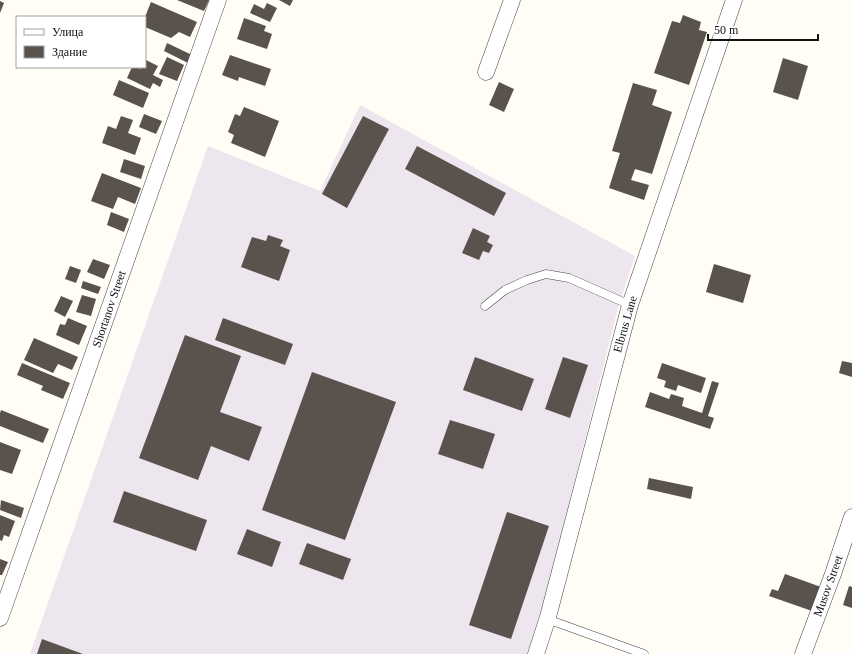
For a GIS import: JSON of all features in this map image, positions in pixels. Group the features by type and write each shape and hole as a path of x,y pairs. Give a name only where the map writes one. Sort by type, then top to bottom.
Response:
{"street":[{"name":"Shortanov Street","path":"0,618 218,0"},
{"path":"486,72 512,0"},
{"name":"Elbrus Lane","path":"536,654 547,619 630,305 734,0"},
{"name":"Musov Street","path":"803,654 833,574 852,517"}],"lane":[{"path":"485,306 505,290 527,280 546,274 569,278 630,305"},
{"path":"547,619 644,654"}],"shaded area":[{"path":"360,105 635,256 618,308 540,619 528,654 30,654 208,146 320,191"}],"building":[{"path":"177,0 209,0 204,11"},
{"path":"279,0 293,0 290,6"},
{"path":"0,1 4,3 0,13"},
{"path":"151,2 197,22 190,37 179,32 171,38 146,27 145,16"},
{"path":"267,3 277,8 270,22 250,13 254,4 264,9"},
{"path":"683,15 701,22 699,30 707,32 689,85 654,73 672,21 680,23"},
{"path":"244,18 266,26 264,31 272,34 267,49 237,39"},
{"path":"167,43 192,55 188,63 164,51"},
{"path":"230,55 271,69 265,86 239,77 238,81 222,75"},
{"path":"167,57 184,65 177,81 159,74"},
{"path":"783,58 808,66 798,100 773,92"},
{"path":"146,60 158,66 153,75 163,80 160,87 153,83 150,89 127,78 132,68 146,68"},
{"path":"119,80 149,93 143,108 113,95"},
{"path":"499,82 514,89 504,112 489,105"},
{"path":"633,83 657,90 652,105 672,112 652,174 635,169 631,180 649,185 644,200 609,188 620,153 612,151"},
{"path":"244,107 279,121 265,157 231,143 234,135 228,132 235,114 240,116"},
{"path":"144,114 162,121 156,134 139,127"},
{"path":"121,116 133,120 128,133 141,138 135,155 102,143 108,126 116,129"},
{"path":"363,116 389,129 347,208 322,194"},
{"path":"417,146 506,193 494,216 405,169"},
{"path":"124,159 145,166 141,179 120,172"},
{"path":"102,173 141,188 135,204 118,197 113,209 91,201"},
{"path":"111,212 129,219 124,232 107,225"},
{"path":"473,228 490,236 487,242 493,245 489,253 483,251 479,260 462,253"},
{"path":"268,235 283,240 280,246 290,250 279,281 241,267 252,237 266,241"},
{"path":"93,259 110,265 104,279 87,272"},
{"path":"714,264 751,275 743,303 706,292"},
{"path":"70,266 81,270 76,283 65,279"},
{"path":"83,281 101,287 98,294 81,288"},
{"path":"82,295 96,299 91,316 76,312"},
{"path":"61,296 73,301 65,317 54,311"},
{"path":"68,318 87,326 79,345 56,335 60,324 65,325"},
{"path":"223,318 293,344 285,365 215,340"},
{"path":"185,335 241,356 220,412 262,427 249,461 211,446 198,480 139,458"},
{"path":"34,338 78,357 72,370 58,364 53,373 24,360"},
{"path":"475,357 534,379 522,411 463,390"},
{"path":"563,357 588,365 570,418 545,409"},
{"path":"842,361 852,363 852,377 839,373"},
{"path":"22,363 70,383 63,399 41,390 43,386 17,375"},
{"path":"662,363 706,378 701,393 678,385 676,391 664,387 666,381 657,378"},
{"path":"312,372 396,402 345,540 262,510"},
{"path":"712,381 719,383 708,416 714,418 710,429 645,407 650,392 669,399 671,394 684,398 682,406 702,413"},
{"path":"1,410 49,429 43,443 0,426"},
{"path":"450,420 495,434 483,469 438,454"},
{"path":"0,442 21,450 12,474 0,470"},
{"path":"649,478 693,487 691,499 647,489"},
{"path":"124,491 207,520 196,551 113,522"},
{"path":"1,500 24,508 21,518 0,510"},
{"path":"507,512 549,526 511,639 469,625"},
{"path":"0,515 15,521 9,537 4,535 2,541 0,540"},
{"path":"247,529 281,542 272,567 237,554"},
{"path":"307,543 351,559 343,580 299,564"},
{"path":"0,559 8,562 2,575 0,575"},
{"path":"785,574 821,587 812,611 769,596 772,589 778,591"},
{"path":"849,586 852,587 852,608 843,605"},
{"path":"42,639 83,654 37,654"}]}
